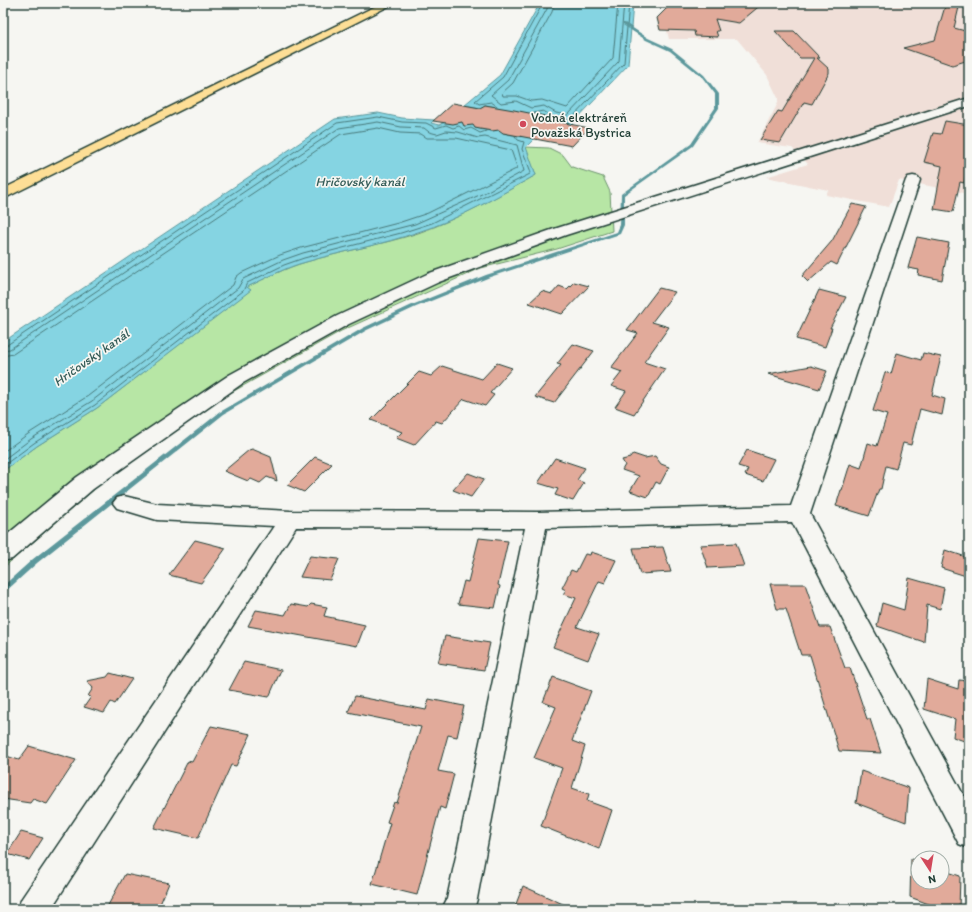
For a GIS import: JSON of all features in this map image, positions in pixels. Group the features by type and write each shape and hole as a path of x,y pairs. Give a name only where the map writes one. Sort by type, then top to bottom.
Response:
{"highway":[{"path":"3,183 373,3"},
{"path":"3,195 390,3"}],"main road":[{"path":"3,552 85,483 236,379 343,320 433,278 459,267 536,240 969,102"}],"street":[{"path":"913,180 799,514 969,834"},
{"path":"124,503 157,512 290,518 537,520 799,514"},
{"path":"33,909 290,518"},
{"path":"458,909 463,891 537,520"}],"shaded area":[{"path":"670,3 969,3 969,194 899,180 889,207 826,195 828,190 766,177 808,164 792,148 757,143 778,103 778,98 767,75 737,39 669,39 664,19"}],"green space":[{"path":"525,147 549,148 563,155 572,167 603,177 610,192 612,231 557,249 481,268 341,331 225,396 111,475 3,568 3,471 37,446 97,408 250,290 247,287 298,264 418,233 478,207 536,175"}],"water":[{"path":"540,3 633,3 628,65 571,125 544,120 548,116 538,115 534,118 491,106 485,105 480,108 464,105 500,75"},
{"name":"Hričovský kanál","path":"378,113 402,118 434,120 431,123 439,125 449,121 455,121 466,123 464,126 469,123 478,125 475,128 492,131 496,128 505,130 503,133 507,134 537,136 526,147 536,175 449,221 434,227 391,241 299,264 247,287 251,290 97,408 37,446 3,471 3,342 335,119"}],"building":[{"path":"672,3 763,3 739,23 715,19 719,31 716,31 718,37 695,36 694,31 660,30 657,18"},
{"path":"946,3 960,3 954,28 969,32 969,60 952,65 903,48 935,40"},
{"path":"775,31 794,31 820,58 817,58 829,69 829,73 812,104 804,102 780,143 760,140 778,111 782,112 814,58 800,58"},
{"name":"Vodná elektráreň Považská Bystrica","path":"453,103 480,108 485,105 514,110 544,116 540,118 589,128 572,146 503,133 499,130 492,131 475,128 473,125 464,126 462,122 453,124 433,121"},
{"path":"945,121 969,125 969,162 964,183 960,182 953,212 934,209 942,166 924,162 933,133 941,134"},
{"path":"852,204 866,207 837,265 831,262 808,282 802,276 832,241"},
{"path":"917,237 949,243 942,280 918,275 919,270 908,268"},
{"path":"574,282 589,286 562,314 529,303 542,291 552,294 559,286 567,289"},
{"path":"659,288 675,292 652,322 669,327 644,362 665,369 634,414 615,407 626,391 611,386 622,372 611,368 638,333 627,330"},
{"path":"819,290 846,297 830,328 832,328 825,347 796,339"},
{"path":"573,344 594,351 554,403 535,397 561,365 557,364"},
{"path":"897,353 921,360 923,353 941,357 932,395 945,399 942,415 920,409 911,445 903,443 896,469 886,466 881,489 879,489 869,516 836,506 850,464 861,468 868,443 877,446 887,415 873,411 885,372 891,374"},
{"path":"497,363 512,368 490,393 494,395 485,406 464,399 442,423 436,421 414,445 396,438 402,432 371,420 419,372 431,376 442,366 482,379"},
{"path":"811,366 827,371 819,389 768,374"},
{"path":"252,449 271,457 277,481 267,477 260,483 251,479 248,481 224,471"},
{"path":"747,450 774,459 763,481 745,475 748,469 738,466"},
{"path":"633,454 645,458 655,456 661,464 669,467 660,484 656,482 648,497 630,491 639,476 622,470 625,465 622,460 630,458"},
{"path":"315,457 332,464 304,492 287,485"},
{"path":"555,458 585,468 577,480 584,483 573,501 555,495 558,489 538,483"},
{"path":"468,473 484,479 471,497 453,490"},
{"path":"479,538 508,541 498,585 500,586 495,608 458,604 464,581 468,582"},
{"path":"195,540 226,548 201,583 169,575"},
{"path":"736,543 744,566 708,568 700,545"},
{"path":"663,547 671,572 640,574 633,548"},
{"path":"945,550 969,558 969,577 941,568"},
{"path":"591,552 616,560 605,583 599,581 577,627 599,634 588,660 553,647 576,598 563,594 566,590 562,588 571,570 576,572 585,554 590,555"},
{"path":"310,556 339,559 330,580 300,577"},
{"path":"909,578 944,588 940,609 927,605 924,642 877,626 882,603 904,610"},
{"path":"770,584 805,584 820,627 830,627 845,668 850,668 867,719 870,719 881,753 839,751 810,655 801,655 786,609 777,609"},
{"path":"291,604 308,607 311,604 327,607 324,616 365,625 357,646 248,626 256,610 285,615"},
{"path":"445,636 490,643 484,670 438,663"},
{"path":"244,662 281,670 269,697 229,690"},
{"path":"110,673 132,679 115,704 111,702 104,713 84,707 91,697 88,696 93,688 87,681 107,677"},
{"path":"553,677 591,691 572,741 585,746 572,788 589,794 587,801 612,810 599,849 541,826 562,768 534,758 556,707 543,702"},
{"path":"927,679 958,689 959,680 969,681 967,742 953,737 955,719 924,709"},
{"path":"355,696 426,710 429,699 464,706 457,737 448,735 438,771 454,774 445,809 440,807 417,895 372,884 390,823 387,822 394,802 397,803 421,727 348,712"},
{"path":"211,726 251,734 236,766 231,765 198,838 154,828 188,761 192,762"},
{"path":"29,746 76,760 47,804 33,799 30,803 3,799 3,755 19,760"},
{"path":"861,771 909,788 906,822 856,803"},
{"path":"21,832 43,838 29,860 7,854"},
{"path":"950,873 960,876 959,909 942,909 910,897 910,890 950,890"},
{"path":"125,874 169,883 158,909 106,909"},
{"path":"523,886 574,909 514,909"}],"waterway":[{"path":"3,590 35,561 222,413 365,329 414,306 488,276 619,233 622,225 622,195 692,145 717,108 717,94 703,76 671,50 647,39 624,24"}],"place":[{"name":"Vodná elektráreň Považská Bystrica","path":"523,124"}]}
